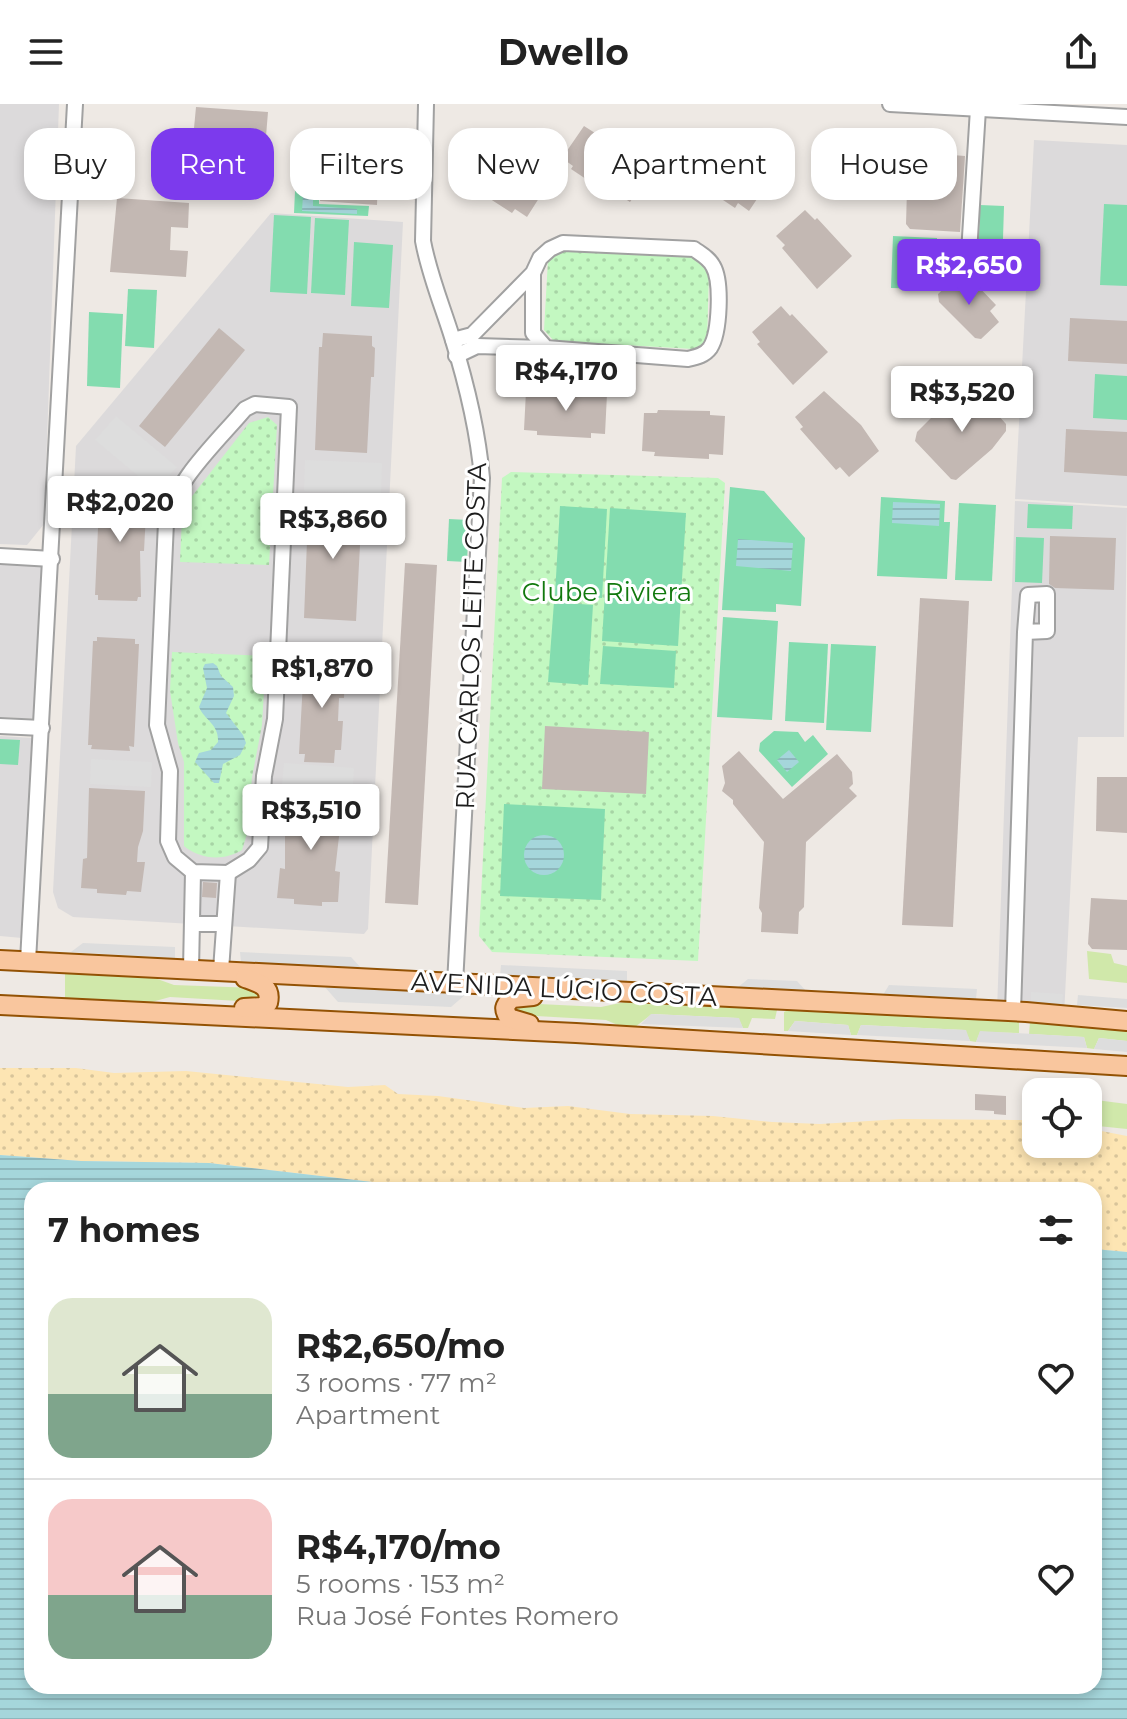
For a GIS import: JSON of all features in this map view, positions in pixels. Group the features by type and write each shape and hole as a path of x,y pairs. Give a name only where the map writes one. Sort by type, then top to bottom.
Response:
{"main road":[{"name":"AVENIDA LÚCIO COSTA","path":"0,960 1013,1012 1127,1021"},
{"path":"173,1013 262,1007 268,1003 268,989 262,984 224,971"},
{"path":"576,1033 509,1018 505,1005 512,998 591,991"},
{"name":"AVENIDA LÚCIO COSTA","path":"0,1005 576,1033 1127,1066"}],"street":[{"path":"28,961 75,104"},
{"name":"RUA CARLOS LEITE COSTA","path":"426,104 423,241 426,262 453,340 478,445 482,478 455,984"},
{"path":"890,104 1127,117"},
{"path":"968,269 978,109"},
{"path":"453,340 472,335 533,273 540,258 563,243 694,249 714,266 718,279 716,332 710,348 701,356 688,359 477,346 456,356"},
{"path":"533,273 533,333 546,348"},
{"path":"255,404 289,407 275,719 264,776 260,847 249,860 228,873 193,872 175,857 168,841 170,771 157,725 166,522 169,507 179,488 245,409 255,404"},
{"path":"0,556 52,559"},
{"path":"1013,1012 1025,632"},
{"path":"0,726 42,728"},
{"path":"191,969 193,872"},
{"path":"224,971 223,924 228,873"},
{"path":"193,924 223,924"}],"shaded area":[{"path":"0,104 59,104 58,128 24,128 24,200 56,200 44,524 27,545 0,544"},
{"path":"1034,140 1127,145 1127,506 1015,499"},
{"path":"271,213 403,222 368,929 364,934 73,917 58,908 53,892 76,446"},
{"path":"116,416 177,467 156,491 95,440"},
{"path":"305,460 382,463 381,494 304,491"},
{"path":"1015,501 1127,508 1124,737 1078,737 1064,1016 997,1011"},
{"path":"0,563 48,566 41,719 0,717"},
{"path":"0,736 33,738 22,938 0,936"},
{"path":"91,759 152,762 151,787 90,784"},
{"path":"284,763 354,768 352,800 281,795"},
{"path":"83,943 175,947 175,958 71,952"},
{"path":"240,952 351,957 362,969 241,962"},
{"path":"501,965 627,971 627,983 500,976"},
{"path":"748,979 797,981 807,992 737,988"},
{"path":"889,985 977,989 976,999 883,995"},
{"path":"324,986 466,994 451,1007 338,1002"},
{"path":"1031,992 1063,994 1062,1005 1031,1003"},
{"path":"1078,995 1127,999 1127,1008 1077,1005"},
{"path":"651,1014 739,1018 743,1028 641,1024"},
{"path":"795,1021 848,1025 851,1035 788,1031"},
{"path":"861,1025 966,1030 970,1041 857,1035"},
{"path":"980,1031 1084,1037 1087,1048 976,1042"},
{"path":"1099,1038 1127,1041 1127,1052 1094,1049"}],"green space":[{"path":"295,200 369,206 368,216 294,213"},
{"path":"1104,204 1127,205 1127,286 1100,285"},
{"path":"980,205 1004,206 1002,271 978,270"},
{"path":"274,215 311,217 307,294 270,292"},
{"path":"315,218 349,220 345,295 311,293"},
{"path":"893,236 937,238 936,289 891,288"},
{"path":"354,242 393,245 389,308 351,306"},
{"path":"565,251 694,257 709,272 707,342 693,349 554,341 544,330 548,260"},
{"path":"128,289 157,290 154,348 125,346"},
{"path":"89,312 123,314 120,388 87,386"},
{"path":"1095,374 1127,376 1127,420 1093,418"},
{"path":"268,417 277,425 269,565 180,562 182,516 186,504 249,423"},
{"name":"Clube Riviera","path":"511,472 718,478 725,483 698,961 492,952 479,936 502,478"},
{"path":"730,487 764,491 805,538 801,606 776,604 776,612 722,610"},
{"path":"881,497 945,501 944,522 950,522 947,579 877,576"},
{"path":"959,503 996,505 992,581 955,580"},
{"path":"1028,504 1073,506 1072,529 1027,528"},
{"path":"560,506 607,509 602,598 555,595"},
{"path":"610,508 686,513 678,646 602,641"},
{"path":"449,519 469,520 467,562 447,561"},
{"path":"1016,537 1044,538 1042,583 1015,582"},
{"path":"554,602 593,605 588,685 548,682"},
{"path":"723,617 778,621 772,720 717,717"},
{"path":"789,642 828,644 824,723 785,721"},
{"path":"831,644 876,646 871,732 826,730"},
{"path":"603,646 676,651 674,688 600,684"},
{"path":"172,652 266,656 262,725 252,777 247,834 242,850 228,856 205,856 184,846 184,762 170,691"},
{"path":"774,731 798,732 805,742 813,735 828,754 792,787 759,751 760,743"},
{"path":"0,739 20,740 18,765 0,764"},
{"path":"504,804 605,809 601,900 500,896"},
{"path":"1087,951 1111,954 1114,963 1127,966 1127,983 1089,979"},
{"path":"65,972 149,976 174,985 256,988 260,999 256,1002 170,997 148,1003 65,999"},
{"path":"625,1002 777,1010 775,1019 752,1018 748,1028 743,1028 738,1018 652,1014 635,1027 620,1026 606,1020 519,1015 514,1011 514,1005 518,1003 601,1007"},
{"path":"784,1012 1019,1022 1019,1033 980,1032 976,1042 970,1041 965,1030 861,1025 857,1035 851,1035 848,1025 795,1021 788,1031 784,1031"},
{"path":"1030,1022 1127,1029 1127,1041 1099,1038 1094,1049 1087,1048 1084,1037 1029,1034"},
{"path":"1102,1101 1127,1104 1127,1129 1102,1126"}],"sand":[{"path":"0,1068 76,1068 114,1073 186,1071 348,1087 385,1085 398,1094 438,1096 524,1108 568,1106 630,1114 713,1116 772,1122 1022,1120 1022,1158 1102,1158 1102,1131 1127,1136 1127,1252 1102,1250 1102,1182 372,1182 209,1163 81,1161 0,1155"}],"water":[{"path":"303,200 313,200 313,206 357,209 357,214 302,211"},
{"path":"905,254 918,254 917,279 904,278"},
{"path":"893,502 940,504 939,526 892,523"},
{"path":"738,539 793,543 791,571 736,566"},
{"path":"213,663 233,687 234,696 226,713 246,743 240,755 223,764 219,783 214,783 195,762 199,753 211,750 218,742 214,727 199,707 207,688 203,668 205,664"},
{"path":"789,750 799,762 787,772 777,760"},
{"path":"544,835 558,841 564,855 558,869 544,875 530,869 524,855 530,841"},
{"path":"0,1155 81,1161 209,1163 372,1182 24,1182 24,1694 1102,1694 1102,1250 1127,1252 1127,1719 0,1719"}],"building":[{"path":"196,107 268,112 267,128 194,128"},
{"path":"584,126 587,128 584,128 584,178 571,169 573,166 568,162 568,149"},
{"path":"957,155 965,156 960,232 910,229 906,224 907,200 957,200"},
{"path":"117,200 189,203 188,228 171,227 170,250 188,251 186,277 110,272"},
{"path":"320,200 377,200 377,205"},
{"path":"492,200 538,200 527,217 515,209 512,213"},
{"path":"723,200 756,200 749,211 738,203 735,208"},
{"path":"805,210 815,220 817,218 852,256 817,289 782,248 785,245 776,236"},
{"path":"957,277 967,288 974,282 996,305 990,311 999,322 981,339 975,338 939,302 938,294"},
{"path":"781,306 828,352 793,385 757,344 760,342 752,332"},
{"path":"1070,318 1127,321 1127,364 1068,361"},
{"path":"219,328 245,350 165,447 139,426"},
{"path":"323,333 372,336 372,346 375,348 374,377 371,377 367,453 315,450 319,347 322,347"},
{"path":"967,387 973,387 1006,424 1006,431 992,449 956,480 951,479 915,441 917,432"},
{"path":"540,389 592,390 592,394 607,394 605,434 591,433 591,438 537,435 537,431 524,430 526,391 540,392"},
{"path":"824,391 861,425 879,451 849,477 840,467 836,470 800,429 803,427 795,417"},
{"path":"658,410 710,411 710,415 725,416 723,455 709,454 709,459 654,456 655,452 642,451 644,413 657,413"},
{"path":"1066,429 1127,432 1127,476 1064,472"},
{"path":"104,488 142,490 147,494 144,551 140,551 141,597 137,601 98,600 98,595 95,595 101,492"},
{"path":"311,501 361,504 360,514 364,515 363,545 360,545 356,621 304,618"},
{"path":"1050,536 1116,538 1114,590 1055,588 1049,584"},
{"path":"405,563 437,565 418,905 385,903"},
{"path":"920,598 969,601 953,927 902,925"},
{"path":"97,637 135,639 135,644 139,644 134,747 129,746 130,751 91,749 92,745 88,745 93,641 97,641"},
{"path":"312,656 341,658 340,668 345,669 344,698 339,698 338,721 343,721 341,750 335,750 334,763 304,762 305,754 299,754 304,663 312,664"},
{"path":"545,726 649,732 646,794 542,789"},
{"path":"739,751 783,799 837,754 852,772 853,784 849,788 857,796 806,842 804,907 799,912 798,934 761,932 762,913 759,908 764,842 733,800 722,791 725,783 722,766"},
{"path":"1097,777 1127,777 1127,833 1096,831"},
{"path":"89,788 145,791 143,831 137,862 145,862 141,892 127,891 126,895 97,893 97,889 81,888 83,859 87,858"},
{"path":"285,799 343,802 335,871 340,872 338,902 322,902 322,906 294,904 294,899 277,898 280,868 285,869"},
{"path":"203,882 217,883 216,898 202,897"},
{"path":"1091,898 1127,900 1127,950 1092,949 1088,944"},
{"path":"975,1094 1006,1096 1006,1115 975,1110"}]}
